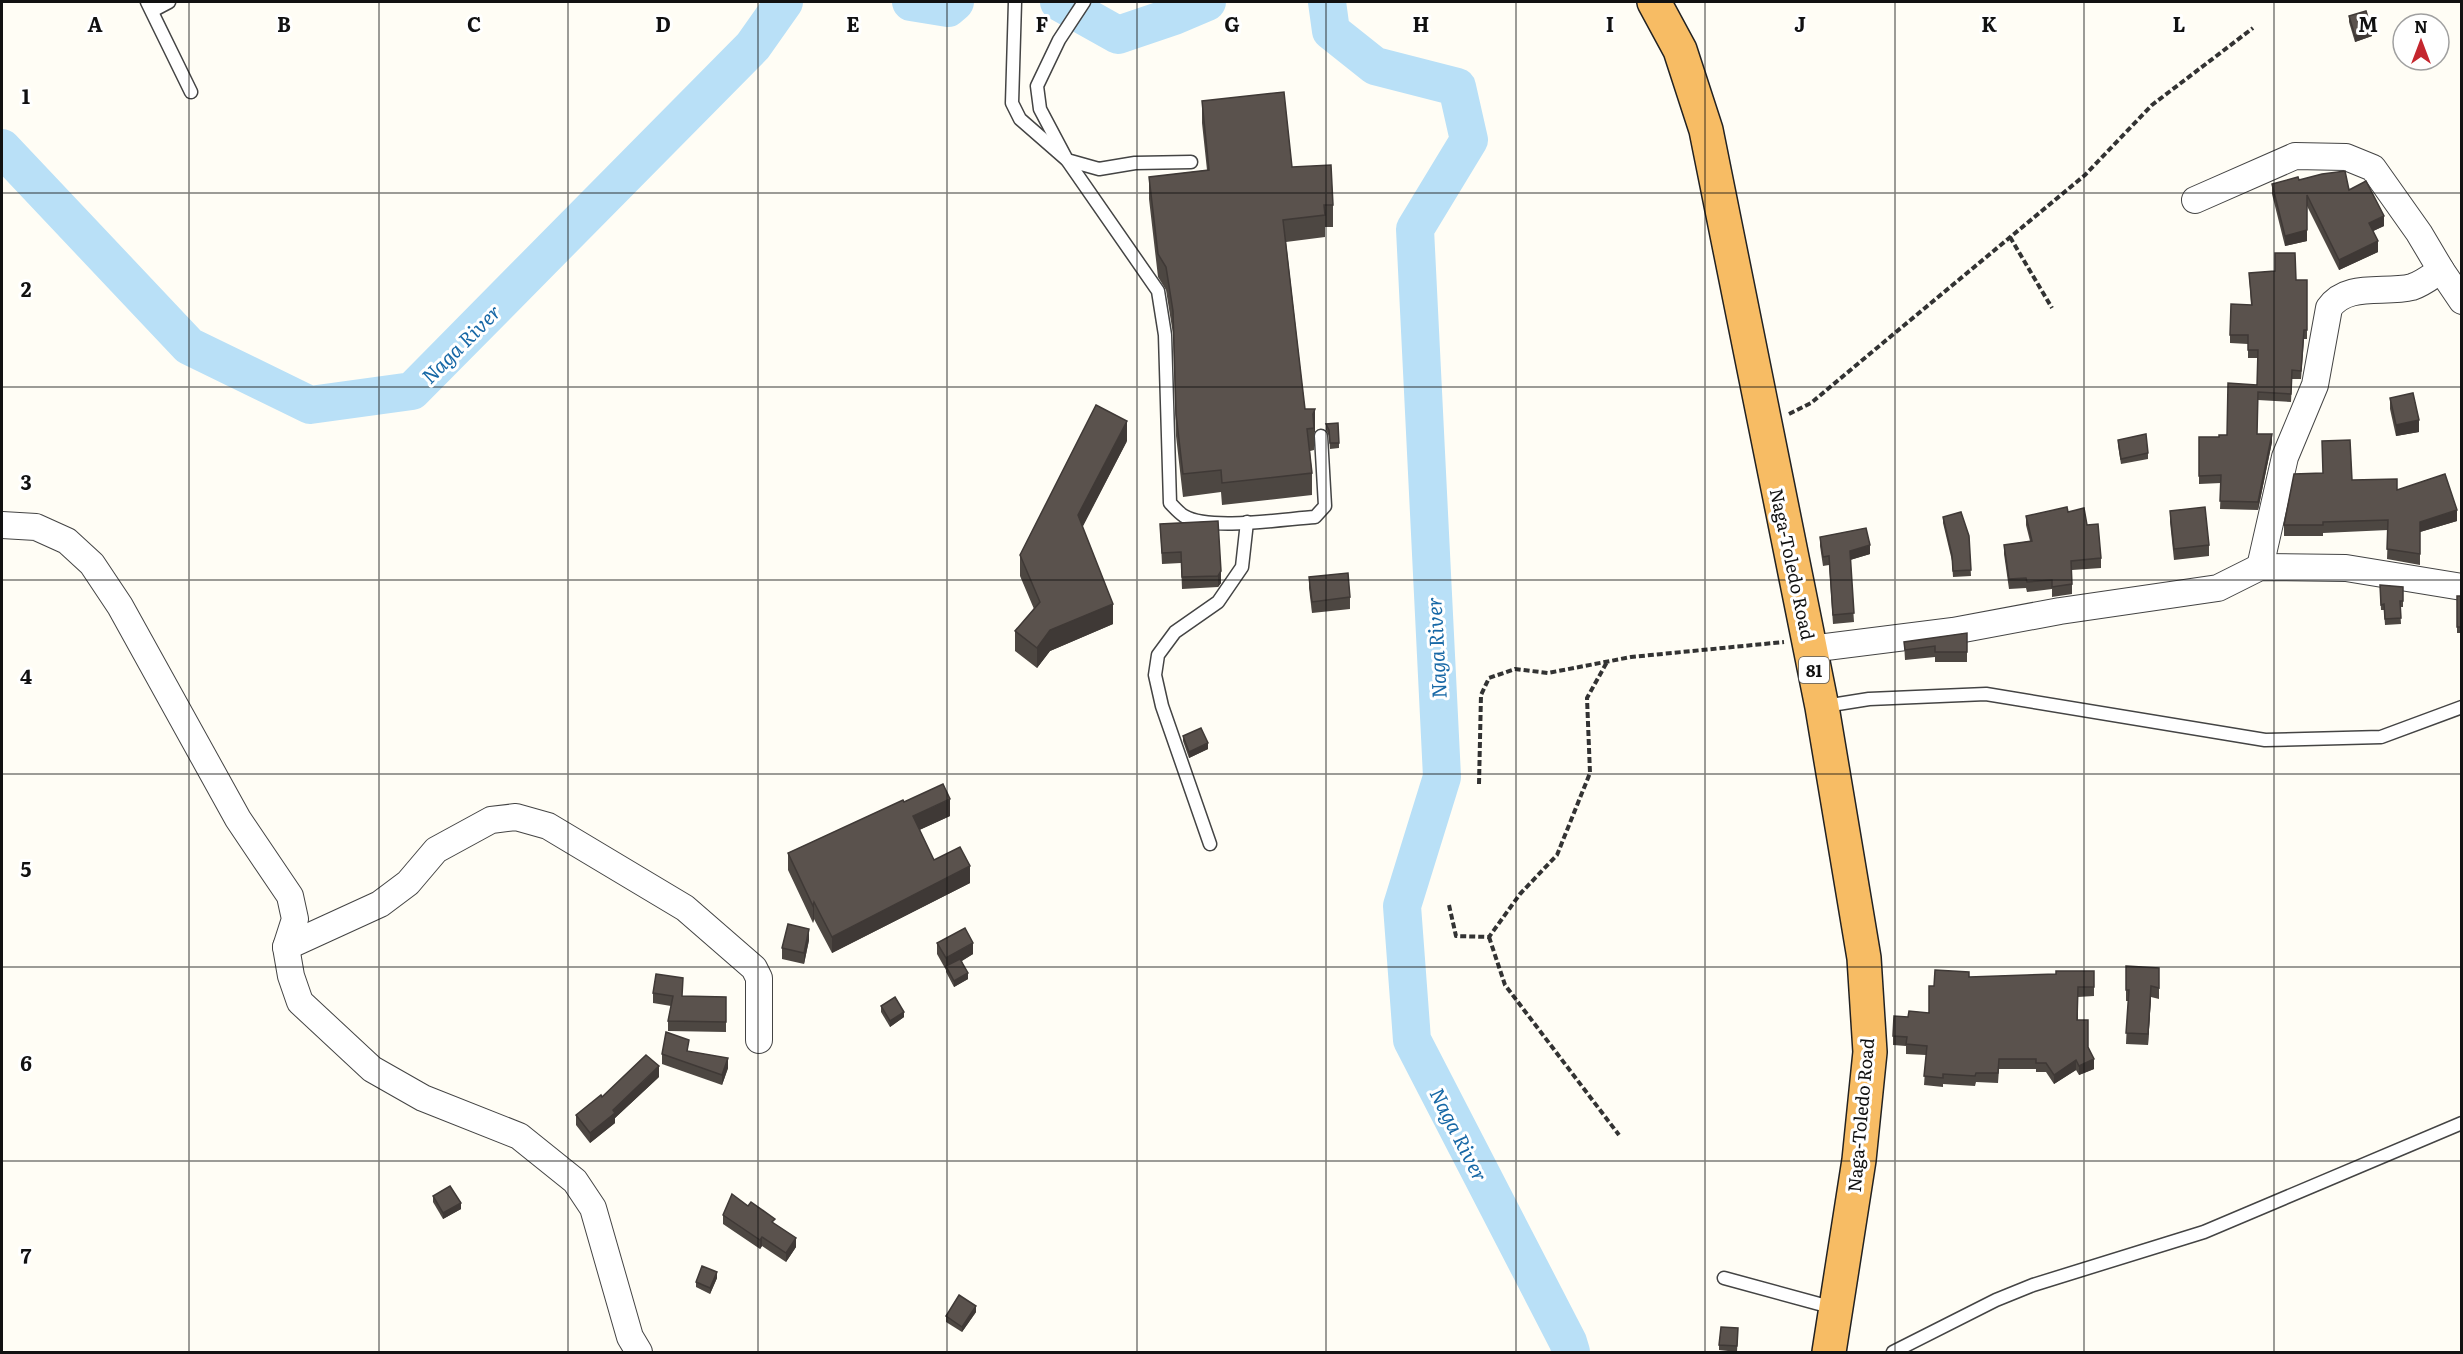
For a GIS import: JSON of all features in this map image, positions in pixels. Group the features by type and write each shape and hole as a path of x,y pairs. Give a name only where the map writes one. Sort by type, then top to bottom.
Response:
{"highway":[{"name":"Naga-Toledo Road","path":"1654,2 1680,50 1706,130 1822,707 1864,958 1870,1052 1859,1160 1828,1353"}],"street":[{"path":"2195,200 2295,156 2346,158 2373,168 2419,233 2462,301"},
{"path":"2260,567 2285,457 2314,385 2328,308 2346,293 2414,287 2441,270"},
{"path":"2,525 36,527 67,541 92,564 120,606 238,819 290,896 295,919 286,947 291,976 300,1002 372,1069 423,1098 519,1136 574,1181 593,1208 630,1337 639,1353"},
{"path":"1809,644 1953,631 2060,611 2218,588 2260,567 2346,568 2462,587"},
{"path":"286,947 380,904 408,883 436,850 490,820 516,817 548,826 685,908 754,968 759,978 759,1040"}],"lane":[{"path":"169,2 149,6 191,92"},
{"path":"1015,2 1011,87 1012,103 1020,119 1067,160 1099,169 1135,163 1191,162"},
{"path":"1084,2 1059,40 1037,86 1040,109 1067,160 1158,291 1165,335 1170,503 1184,516 1202,522 1247,522 1315,517 1325,506 1321,436"},
{"path":"1210,844 1165,716 1155,675 1158,655 1175,632 1218,602 1242,567 1247,522"},
{"path":"1822,707 1869,699 1986,694 2265,740 2381,737 2462,707"},
{"path":"1893,1353 1996,1300 2033,1285 2204,1232 2462,1123"},
{"path":"1724,1278 1836,1308"}],"path":[{"path":"1764,426 1811,403 2085,175 2152,105 2253,28"},
{"path":"2010,237 2052,308"},
{"path":"1479,784 1482,695 1489,678 1515,669 1548,673 1608,662 1809,644"},
{"path":"1489,937 1520,894 1557,855 1590,773 1587,698 1608,662"},
{"path":"1449,904 1456,936 1489,937"},
{"path":"1489,937 1505,985 1619,1135"}],"building":[{"path":"2366,11 2372,31 2355,36 2349,16"},
{"path":"1284,92 1292,167 1331,165 1333,205 1324,205 1325,215 1283,220 1305,409 1315,409 1314,428 1307,429 1312,473 1222,483 1221,470 1183,474 1176,414 1173,311 1166,267 1158,254 1149,177 1209,170 1202,101"},
{"path":"2345,171 2349,190 2366,181 2384,216 2369,223 2378,241 2339,260 2307,195 2307,230 2285,236 2272,184 2298,177 2299,180"},
{"path":"2275,253 2295,253 2296,280 2307,280 2307,330 2304,330 2301,371 2292,370 2291,394 2258,392 2257,434 2272,434 2258,502 2220,501 2221,475 2199,476 2199,437 2227,435 2228,383 2257,385 2258,350 2248,350 2248,335 2230,335 2231,304 2252,305 2249,273 2275,271"},
{"path":"2413,393 2419,420 2396,425 2390,398"},
{"path":"1096,405 1127,421 1078,515 1113,604 1050,630 1037,648 1015,631 1040,602 1020,555"},
{"path":"1338,423 1339,443 1330,443 1326,424"},
{"path":"2146,434 2148,453 2121,459 2118,440"},
{"path":"2350,440 2352,480 2397,479 2397,490 2445,474 2457,510 2420,522 2420,554 2387,549 2388,520 2323,522 2323,525 2284,525 2294,474 2323,473 2322,441"},
{"path":"2067,507 2068,512 2084,508 2087,525 2098,524 2101,558 2071,561 2072,584 2052,587 2052,580 2027,582 2026,578 2009,579 2004,545 2032,541 2026,516"},
{"path":"2205,507 2209,545 2174,549 2170,511"},
{"path":"1961,512 1969,536 1971,570 1953,571 1952,555 1943,517"},
{"path":"1218,521 1221,571 1218,576 1182,577 1181,552 1162,553 1160,524"},
{"path":"1866,528 1870,545 1850,551 1854,613 1833,615 1829,556 1823,557 1820,537"},
{"path":"1348,573 1350,597 1312,602 1309,577"},
{"path":"2380,585 2403,587 2403,601 2400,601 2401,618 2385,619 2384,604 2381,605"},
{"path":"2457,596 2462,596 2462,627 2457,627"},
{"path":"1967,633 1967,652 1935,652 1935,646 1905,650 1904,642"},
{"path":"1201,728 1208,743 1189,752 1183,736"},
{"path":"943,784 950,799 913,816 934,860 960,847 970,866 832,937 814,902 813,906 788,853"},
{"path":"788,924 809,929 804,953 782,948"},
{"path":"965,928 973,943 946,958 937,943"},
{"path":"960,959 968,973 954,981 946,966"},
{"path":"2126,966 2159,968 2159,988 2151,986 2148,1034 2126,1033 2129,990 2126,990"},
{"path":"1935,970 1969,972 1969,977 2056,974 2056,971 2094,971 2094,987 2078,987 2077,1020 2088,1020 2088,1047 2094,1059 2079,1066 2076,1060 2054,1075 2046,1063 2036,1063 2036,1059 1999,1059 1998,1073 1976,1073 1975,1076 1943,1074 1943,1078 1924,1076 1927,1046 1906,1044 1907,1037 1893,1036 1894,1016 1908,1017 1909,1011 1929,1013 1929,986 1934,986"},
{"path":"656,974 683,978 682,996 726,997 726,1022 668,1021 673,996 653,993"},
{"path":"895,997 904,1012 890,1021 881,1006"},
{"path":"666,1032 689,1040 687,1051 728,1058 722,1075 662,1054"},
{"path":"646,1055 659,1066 613,1110 615,1113 590,1133 576,1115 601,1095 602,1097"},
{"path":"450,1186 461,1203 443,1213 433,1196"},
{"path":"732,1194 748,1206 751,1202 775,1219 772,1222 796,1238 786,1253 762,1237 760,1240 723,1215"},
{"path":"702,1266 717,1272 710,1288 696,1282"},
{"path":"959,1295 976,1306 962,1327 946,1316"},
{"path":"1721,1327 1738,1328 1737,1346 1719,1345"}],"waterway":[{"name":"Naga River","path":"2,148 189,346 310,405 412,391 753,46 784,2"},
{"name":"Naga River","path":"911,2 948,8 955,2"},
{"name":"Naga River","path":"1059,2 1118,35 1207,2"},
{"name":"Naga River","path":"1327,2 1331,31 1375,66 1457,87 1469,140 1415,229 1442,777 1402,906 1412,1040 1568,1342 1571,1352"}]}
